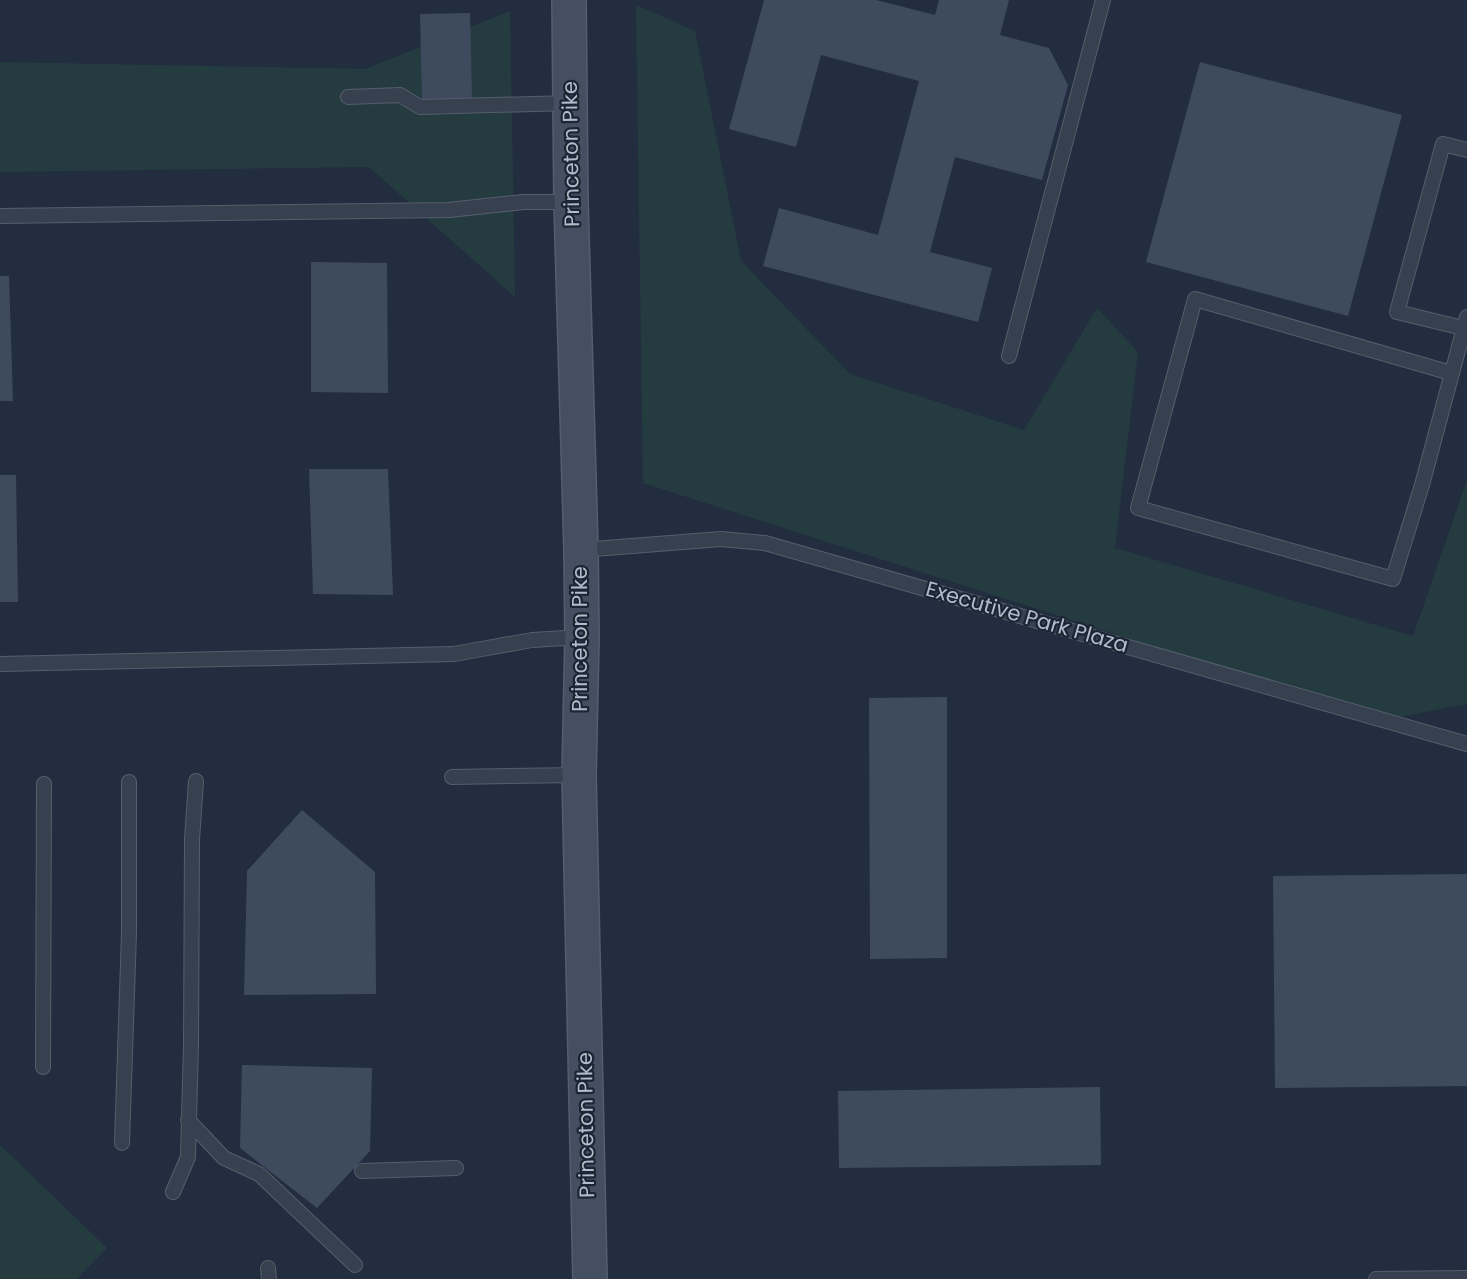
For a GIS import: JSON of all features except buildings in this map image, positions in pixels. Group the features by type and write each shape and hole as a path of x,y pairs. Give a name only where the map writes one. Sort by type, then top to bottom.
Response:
{"main road":[{"name":"Princeton Pike","path":"569,0 571,202 582,637 579,775 590,1279"}],"lane":[{"path":"1009,356 1103,0"},
{"path":"348,97 400,95 420,107 570,103"},
{"path":"1451,373 1195,299 1138,508 1393,579 1422,485 1465,322 1397,312 1443,144 1467,150"},
{"path":"0,216 449,210 523,202 571,202"},
{"name":"Executive Park Plaza","path":"580,550 721,539 765,543 1467,744"},
{"path":"0,664 454,654 532,640 582,637"},
{"path":"452,777 579,775"},
{"path":"173,1192 188,1157 192,840 196,781"},
{"path":"122,1143 129,933 129,782"},
{"path":"43,1067 44,783"},
{"path":"188,1120 224,1158 276,1180"},
{"path":"362,1171 456,1168"},
{"path":"259,1174 355,1264"},
{"path":"1376,1279 1467,1278"}],"green space":[{"path":"636,5 695,31 741,261 850,374 1024,430 1097,308 1138,352 1115,548 1413,636 1467,480 1467,704 1384,720 643,483"},
{"path":"510,11 515,297 369,167 0,172 0,62 365,69"},
{"path":"0,1145 107,1248 77,1279 0,1279"}]}
